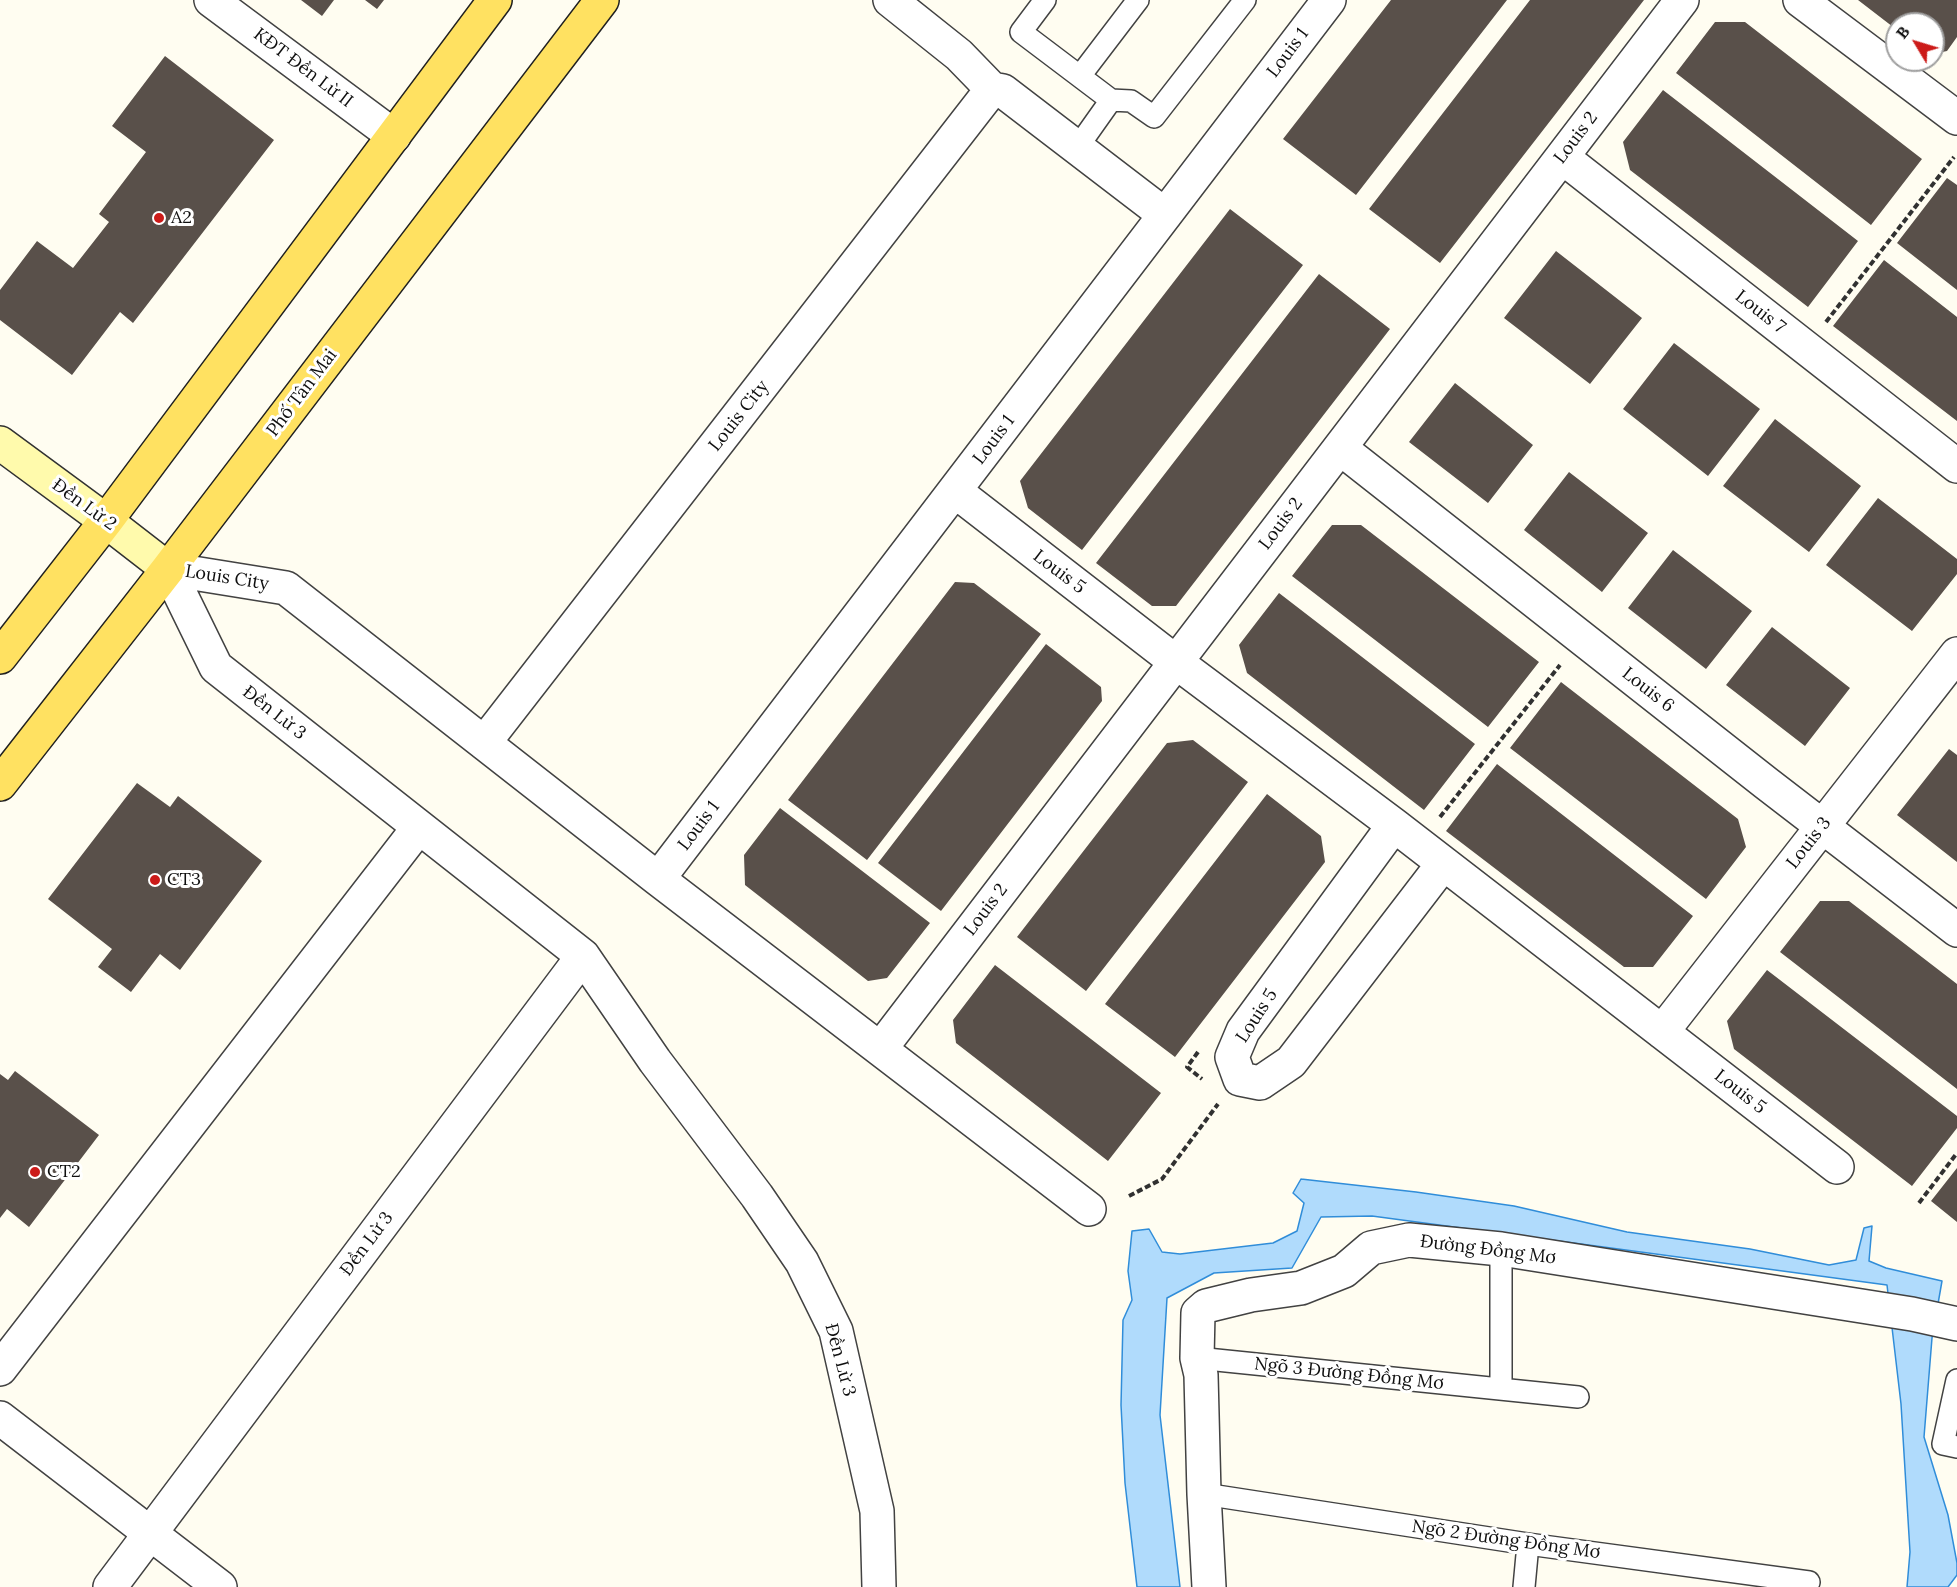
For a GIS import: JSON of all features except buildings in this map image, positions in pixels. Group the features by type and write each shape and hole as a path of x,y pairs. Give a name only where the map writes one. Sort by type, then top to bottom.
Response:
{"main road":[{"path":"0,657 106,520 495,0"},
{"name":"Phố Tân Mai","path":"0,784 602,0"}],"street":[{"name":"KĐT Đền Lừ II","path":"211,0 394,136"},
{"path":"890,0 958,55 992,89 1003,91 1165,215"},
{"name":"Louis 1","path":"658,879 1329,0"},
{"name":"Louis 2","path":"881,1048 1682,0"},
{"path":"1800,0 1953,105"},
{"name":"Louis City","path":"484,743 992,89"},
{"name":"Louis 7","path":"1562,157 1957,466"},
{"name":"Đền Lừ 2","path":"0,443 168,568"},
{"name":"Louis 6","path":"1340,448 1822,827 1957,930"},
{"name":"Louis 5","path":"955,491 1176,662 1394,825 1837,1167"},
{"name":"Louis City","path":"168,568 286,588 658,879 1089,1209"},
{"name":"Đền Lừ 3","path":"168,568 216,667 583,956 655,1061 757,1196 802,1262 836,1331 877,1511 879,1587"},
{"name":"Louis 3","path":"1662,1032 1957,654"},
{"name":"Louis 5","path":"1394,825 1243,1031 1232,1057 1240,1079 1260,1083 1291,1062 1443,864"},
{"path":"0,1369 419,827"},
{"name":"Đền Lừ 3","path":"110,1587 583,956"},
{"name":"Đường Đồng Mơ","path":"1209,1587 1201,1375 1197,1358 1198,1313 1206,1306 1251,1295 1301,1288 1344,1270 1371,1248 1409,1240 1501,1249 1912,1314 1957,1324"},
{"path":"0,1418 220,1587"}],"lane":[{"path":"1045,0 1021,32 1111,100 1131,101 1154,117 1245,0"},
{"path":"1080,76 1138,0"},
{"path":"1077,148 1111,100"},
{"path":"1501,1249 1501,1389"},
{"name":"Ngõ 3 Đường Đồng Mơ","path":"1197,1358 1578,1397"},
{"path":"1956,1393 1943,1444 1957,1447"},
{"name":"Ngõ 2 Đường Đồng Mơ","path":"1204,1494 1528,1544 1809,1582"},
{"path":"1524,1587 1528,1544"}],"path":[{"path":"1822,327 1954,157"},
{"path":"1439,818 1562,663"},
{"path":"1203,1045 1187,1067 1205,1082"},
{"path":"1129,1196 1162,1179 1224,1097"},
{"path":"1919,1203 1957,1153"}],"water":[{"path":"1301,1179 1514,1206 1627,1232 1750,1249 1829,1265 1856,1260 1864,1228 1872,1226 1869,1261 1886,1268 1942,1281 1932,1338 1924,1437 1948,1515 1957,1575 1948,1587 1907,1587 1910,1552 1901,1404 1887,1285 1372,1216 1321,1217 1292,1268 1214,1273 1167,1298 1160,1415 1180,1587 1137,1587 1125,1483 1121,1405 1123,1320 1132,1300 1128,1271 1132,1231 1149,1229 1162,1252 1180,1254 1273,1243 1297,1231 1304,1203 1293,1193"}],"place":[{"name":"A2","path":"159,218"},
{"name":"CT3","path":"155,880"},
{"name":"CT2","path":"35,1172"}]}
